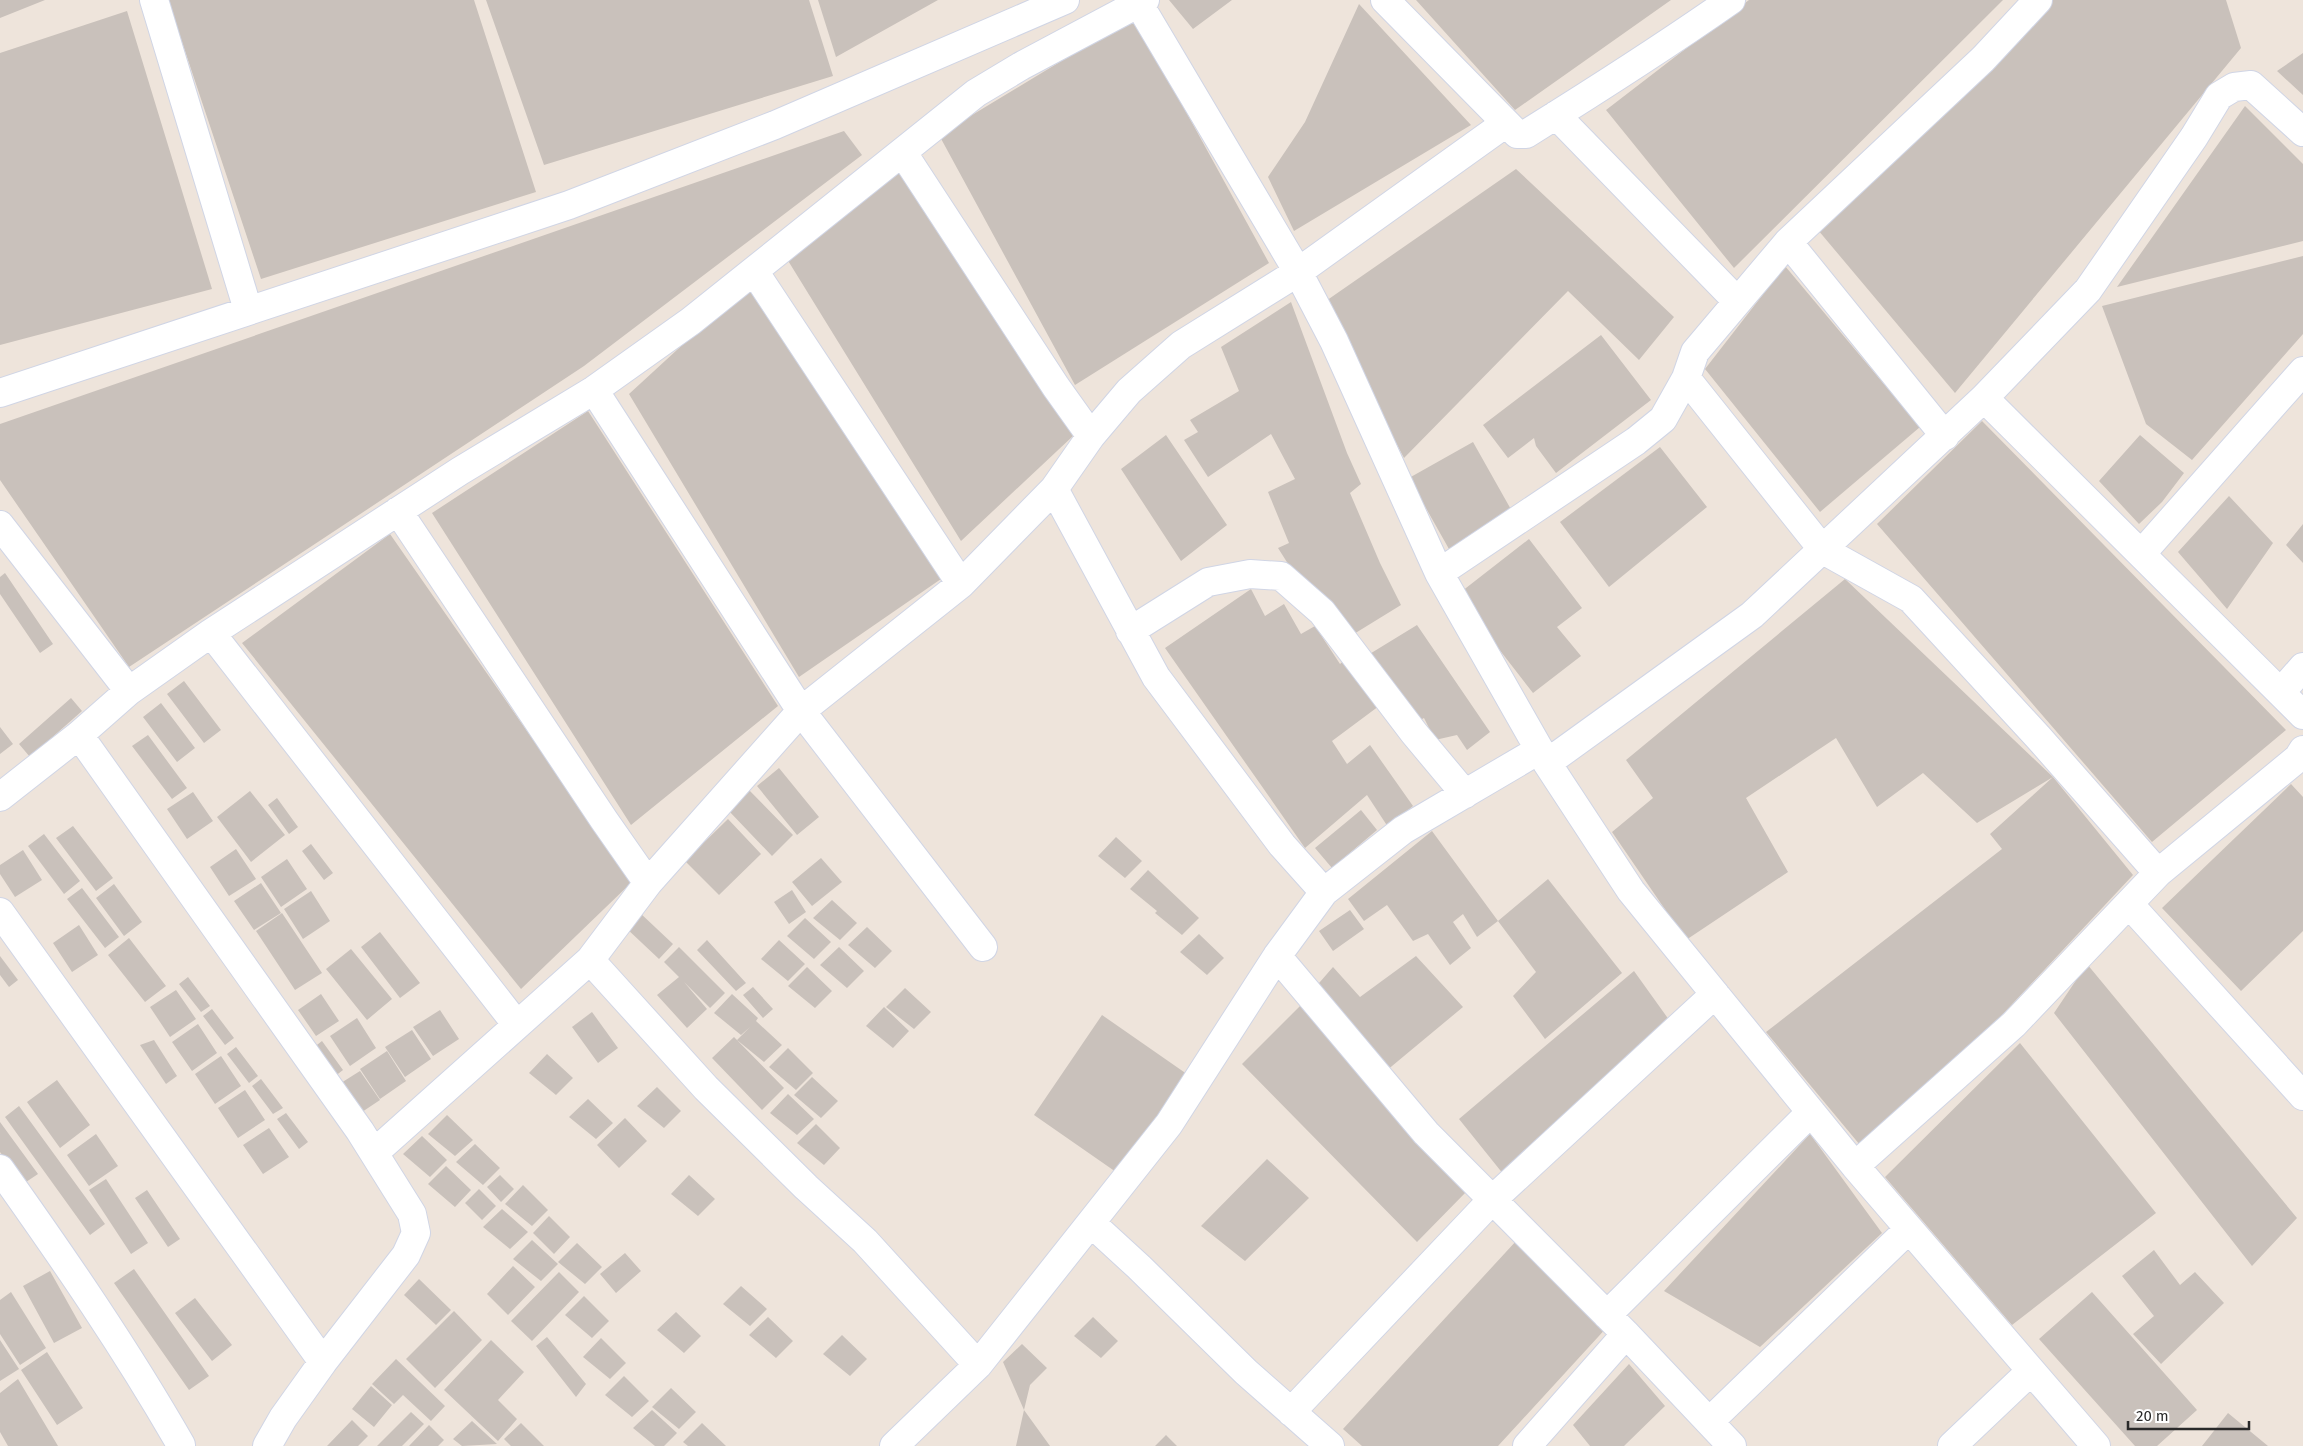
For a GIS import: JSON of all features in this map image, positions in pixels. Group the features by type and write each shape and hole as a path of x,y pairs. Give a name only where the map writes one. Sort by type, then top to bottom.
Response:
{"street":[{"path":"154,0 248,310"},
{"path":"0,393 578,202 776,125 1065,0"},
{"path":"1386,0 1506,123 1521,135 1526,134 1556,115 1731,0"},
{"path":"1439,573 1636,441 1663,419 1686,378 1695,352 1736,300 1788,242 1983,59 2038,0"},
{"path":"0,796 80,735 129,691 210,633 398,511 594,390 691,321 976,93 1139,1 1298,272 1334,341 1439,573 1543,756 1630,891 1855,1166 2096,1446"},
{"path":"894,1446 978,1365 1169,1124 1277,956 1324,892 1403,830 1464,794 1543,756 1752,615 1945,436 2088,290 2194,137 2219,96 2234,87 2251,85 2303,132"},
{"path":"1556,115 1736,300"},
{"path":"374,1153 590,960 648,883 801,711 962,584 1054,489 1091,436 1129,391 1181,345 1298,272 1506,123"},
{"path":"903,153 1056,387 1091,436"},
{"path":"1788,242 1945,436"},
{"path":"754,271 962,584"},
{"path":"2142,553 2303,371"},
{"path":"1686,378 1823,550 1910,598 2038,737 2158,873"},
{"path":"594,390 801,711 983,947"},
{"path":"1984,398 2303,715"},
{"path":"1054,489 1130,631 1161,684 1282,845 1324,892"},
{"path":"398,511 598,812 648,883"},
{"path":"0,525 129,691"},
{"path":"1130,631 1208,582 1250,574 1281,576 1322,612 1414,733 1464,794"},
{"path":"210,633 517,1025"},
{"path":"2281,692 2303,667"},
{"path":"80,735 374,1153 412,1214 416,1233 406,1255 323,1362 283,1418 267,1446"},
{"path":"1855,1166 2014,1024 2158,873 2298,758 2303,750"},
{"path":"2129,904 2303,1096"},
{"path":"0,912 323,1362"},
{"path":"1277,956 1426,1133 1626,1334 1732,1446"},
{"path":"590,960 706,1088 806,1187 865,1241 978,1365"},
{"path":"1291,1412 1493,1199 1715,994"},
{"path":"1607,1315 1811,1112"},
{"path":"0,1169 74,1272 148,1387 182,1446"},
{"path":"1091,1223 1139,1267 1246,1372 1330,1446"},
{"path":"1710,1422 1909,1230"},
{"path":"1527,1446 1626,1334"},
{"path":"1952,1446 2032,1372"}],"building":[{"path":"0,0 45,0 0,18"},
{"path":"168,0 474,0 536,192 261,279"},
{"path":"486,0 809,0 833,76 544,165"},
{"path":"818,0 938,0 836,57"},
{"path":"1169,0 1232,0 1193,29"},
{"path":"1416,0 1671,0 1515,110"},
{"path":"1749,0 2003,0 1734,268 1606,110"},
{"path":"2050,0 2226,0 2241,48 1955,393 1818,230"},
{"path":"1359,4 1471,125 1294,231 1268,177 1305,122"},
{"path":"127,11 212,289 0,345 0,53"},
{"path":"1134,17 1269,263 1075,385 939,135"},
{"path":"2303,53 2303,95 2277,71"},
{"path":"2245,106 2303,164 2303,241 2117,287"},
{"path":"844,131 862,155 584,366 129,667 0,480 0,424"},
{"path":"900,165 1073,436 961,541 787,259"},
{"path":"1516,169 1674,317 1639,360 1568,291 1404,458 1323,303"},
{"path":"2303,256 2303,334 2192,460 2146,424 2102,306"},
{"path":"1785,266 1920,427 1820,512 1705,369"},
{"path":"752,281 941,579 799,677 629,394"},
{"path":"1291,302 1347,453 1361,484 1350,493 1380,563 1401,605 1349,637 1304,589 1278,548 1289,543 1268,492 1295,479 1271,434 1208,477 1184,440 1198,432 1190,420 1239,391 1221,347"},
{"path":"1601,335 1651,400 1556,473 1536,446 1534,438 1508,458 1483,425"},
{"path":"588,411 778,706 631,825 432,513"},
{"path":"1982,421 2286,730 2152,842 1877,524"},
{"path":"1166,435 1227,525 1181,561 1121,469"},
{"path":"2140,435 2184,473 2162,502 2139,524 2099,481"},
{"path":"1473,442 1513,513 1449,549 1409,478"},
{"path":"1660,447 1707,507 1609,587 1560,522"},
{"path":"2229,496 2273,543 2227,609 2178,552"},
{"path":"2303,524 2303,563 2286,545"},
{"path":"390,534 632,882 521,989 242,643"},
{"path":"1529,539 1582,608 1557,627 1581,656 1533,693 1457,595"},
{"path":"5,573 53,644 40,653 0,594 0,577"},
{"path":"1845,579 2053,777 1977,823 1923,773 1877,807 1836,738 1746,798 1788,872 1686,940 1612,832 1653,798 1626,760"},
{"path":"1251,589 1265,616 1284,604 1301,634 1315,626 1340,664 1346,659 1379,706 1332,741 1347,764 1370,745 1413,806 1388,827 1367,795 1305,848 1165,648"},
{"path":"1417,625 1490,732 1467,750 1457,735 1435,740 1424,718 1418,721 1368,655"},
{"path":"184,681 221,730 204,743 167,694"},
{"path":"71,698 82,711 30,757 19,744"},
{"path":"161,703 195,748 177,762 143,717"},
{"path":"0,727 13,744 0,754"},
{"path":"148,735 187,788 172,799 132,746"},
{"path":"779,768 819,817 797,835 757,786"},
{"path":"2053,777 2133,875 2002,1015 1860,1145 1766,1032 2002,849 1990,834"},
{"path":"2291,784 2303,797 2303,931 2241,991 2162,908"},
{"path":"749,790 793,835 772,856 728,810"},
{"path":"250,791 285,835 251,862 217,817"},
{"path":"193,792 213,821 187,839 167,809"},
{"path":"277,798 298,827 289,834 268,805"},
{"path":"1361,810 1377,830 1332,868 1315,848"},
{"path":"728,819 761,854 719,895 685,861"},
{"path":"73,826 113,878 96,891 56,838"},
{"path":"1432,831 1498,921 1477,937 1463,914 1453,922 1471,948 1450,965 1428,934 1413,941 1387,905 1364,921 1348,899"},
{"path":"44,834 80,881 64,894 28,846"},
{"path":"1116,837 1142,861 1125,878 1098,856"},
{"path":"311,844 333,873 324,880 302,851"},
{"path":"236,849 256,879 229,896 210,867"},
{"path":"23,850 42,880 15,897 0,874 0,865"},
{"path":"821,858 842,882 812,906 792,882"},
{"path":"287,859 307,889 281,907 261,877"},
{"path":"1148,870 1199,918 1182,935 1130,889"},
{"path":"1548,879 1622,973 1545,1039 1513,996 1536,972 1498,921"},
{"path":"261,883 281,913 254,930 234,901"},
{"path":"114,884 142,922 124,936 96,898"},
{"path":"82,888 119,937 105,948 67,899"},
{"path":"792,890 806,912 789,924 774,902"},
{"path":"311,891 330,921 303,939 284,909"},
{"path":"832,900 857,923 840,940 813,918"},
{"path":"1350,910 1364,929 1333,951 1319,931"},
{"path":"639,912 673,944 659,959 625,927"},
{"path":"282,913 322,973 295,990 256,931"},
{"path":"805,918 831,942 814,959 787,936"},
{"path":"79,925 98,955 72,972 53,943"},
{"path":"867,927 892,951 875,968 848,945"},
{"path":"380,932 420,983 400,998 361,947"},
{"path":"1199,934 1224,958 1207,975 1180,952"},
{"path":"129,938 166,986 145,1002 108,955"},
{"path":"707,940 746,983 736,991 697,950"},
{"path":"779,940 805,964 788,981 761,959"},
{"path":"679,947 725,993 710,1008 684,982 707,1009 687,1028 657,995 679,977 664,962"},
{"path":"839,947 864,971 847,988 820,965"},
{"path":"351,949 392,999 367,1020 326,969"},
{"path":"0,956 18,980 9,987 0,975"},
{"path":"1416,956 1463,1007 1386,1071 1313,990 1333,967 1360,997"},
{"path":"2087,964 2297,1218 2252,1266 2054,1013"},
{"path":"807,967 832,991 815,1008 788,986"},
{"path":"1634,971 1672,1024 1504,1175 1459,1119"},
{"path":"188,977 210,1006 201,1012 179,984"},
{"path":"753,987 773,1009 763,1018 743,995"},
{"path":"905,988 931,1012 914,1029 886,1007"},
{"path":"176,990 196,1019 170,1037 150,1007"},
{"path":"321,994 339,1021 316,1036 298,1010"},
{"path":"732,994 758,1018 756,1021 782,1045 764,1062 737,1040 750,1027 741,1035 714,1013"},
{"path":"1300,1006 1467,1191 1417,1242 1242,1064"},
{"path":"884,1007 909,1031 893,1048 866,1026"},
{"path":"212,1009 234,1038 225,1045 203,1016"},
{"path":"440,1010 459,1039 433,1056 413,1027"},
{"path":"592,1012 618,1048 598,1063 572,1027"},
{"path":"1102,1015 1194,1079 1116,1172 1034,1115"},
{"path":"357,1018 376,1048 350,1066 330,1036"},
{"path":"198,1024 217,1053 192,1071 172,1042"},
{"path":"412,1030 431,1059 405,1077 385,1047"},
{"path":"734,1037 784,1088 762,1110 712,1058"},
{"path":"154,1040 177,1076 166,1084 140,1045"},
{"path":"322,1041 343,1070 334,1077 313,1048"},
{"path":"2020,1043 2156,1213 2012,1325 1885,1177"},
{"path":"236,1047 258,1076 249,1083 227,1054"},
{"path":"788,1048 813,1073 796,1090 769,1067"},
{"path":"387,1051 406,1081 380,1099 360,1069"},
{"path":"547,1054 573,1078 556,1095 529,1073"},
{"path":"221,1056 241,1086 215,1104 195,1074"},
{"path":"360,1071 380,1100 353,1118 333,1088"},
{"path":"812,1077 838,1101 821,1118 794,1095"},
{"path":"261,1079 283,1108 273,1114 252,1086"},
{"path":"57,1080 90,1125 60,1148 27,1102"},
{"path":"657,1087 681,1111 664,1128 637,1106"},
{"path":"245,1090 265,1120 238,1138 218,1108"},
{"path":"788,1094 814,1119 797,1135 770,1113"},
{"path":"588,1099 613,1123 596,1139 569,1117"},
{"path":"19,1106 105,1224 90,1235 5,1117"},
{"path":"286,1113 308,1142 299,1149 277,1119"},
{"path":"447,1115 473,1140 455,1156 428,1134"},
{"path":"625,1118 647,1141 619,1168 597,1145"},
{"path":"0,1122 38,1174 23,1184 0,1152"},
{"path":"816,1124 840,1148 824,1165 797,1143"},
{"path":"269,1128 289,1157 263,1174 243,1145"},
{"path":"96,1134 118,1166 89,1186 67,1155"},
{"path":"1810,1134 1882,1233 1760,1347 1664,1291"},
{"path":"422,1136 447,1160 430,1177 403,1154"},
{"path":"475,1144 500,1168 483,1185 456,1162"},
{"path":"1267,1159 1309,1198 1245,1261 1201,1226"},
{"path":"446,1166 471,1190 455,1207 428,1184"},
{"path":"500,1175 514,1189 501,1202 487,1187"},
{"path":"689,1175 715,1199 698,1216 671,1194"},
{"path":"106,1179 148,1243 131,1254 89,1190"},
{"path":"523,1185 548,1210 532,1226 505,1204"},
{"path":"479,1189 496,1206 482,1220 465,1203"},
{"path":"147,1190 180,1239 168,1247 135,1198"},
{"path":"502,1209 528,1232 510,1249 483,1227"},
{"path":"549,1216 570,1237 554,1254 533,1233"},
{"path":"532,1240 558,1264 541,1281 513,1259"},
{"path":"1517,1240 1609,1325 1498,1446 1362,1446 1343,1429"},
{"path":"577,1243 602,1267 585,1284 558,1262"},
{"path":"2154,1250 2180,1285 2195,1272 2224,1303 2161,1364 2133,1334 2154,1316 2122,1276"},
{"path":"625,1253 641,1271 616,1293 600,1274"},
{"path":"513,1266 535,1287 508,1315 487,1294"},
{"path":"134,1269 209,1376 189,1390 114,1283"},
{"path":"50,1271 82,1328 54,1343 23,1286"},
{"path":"559,1272 579,1292 532,1341 511,1321"},
{"path":"419,1279 451,1310 436,1325 404,1295"},
{"path":"741,1286 767,1309 750,1326 723,1304"},
{"path":"11,1292 46,1348 20,1365 0,1334 0,1300"},
{"path":"2092,1292 2197,1410 2157,1446 2135,1446 2039,1339"},
{"path":"584,1296 609,1321 592,1338 565,1315"},
{"path":"195,1298 232,1345 212,1361 175,1313"},
{"path":"454,1311 482,1340 435,1388 406,1359"},
{"path":"676,1312 701,1336 684,1353 657,1330"},
{"path":"768,1317 793,1341 776,1358 749,1335"},
{"path":"1093,1317 1118,1341 1101,1358 1074,1336"},
{"path":"842,1335 867,1359 850,1376 823,1354"},
{"path":"547,1337 586,1384 576,1397 536,1346"},
{"path":"601,1338 626,1363 610,1379 583,1357"},
{"path":"0,1340 19,1369 0,1381"},
{"path":"491,1340 524,1372 498,1400 517,1419 498,1441 444,1390"},
{"path":"1022,1344 1047,1368 1030,1385 1024,1410 1003,1362"},
{"path":"47,1352 83,1408 57,1425 21,1370"},
{"path":"396,1359 445,1406 431,1421 403,1395 394,1404 372,1384"},
{"path":"1629,1364 1665,1406 1624,1446 1590,1446 1573,1425"},
{"path":"624,1376 649,1401 632,1417 605,1395"},
{"path":"18,1379 58,1446 8,1446 0,1432 0,1393"},
{"path":"371,1386 392,1405 374,1427 352,1409"},
{"path":"671,1388 696,1412 679,1429 652,1407"},
{"path":"652,1410 677,1433 664,1446 655,1446 633,1428"},
{"path":"1024,1410 1050,1446 1016,1446"},
{"path":"411,1412 424,1424 402,1446 377,1446"},
{"path":"2228,1413 2268,1446 2202,1446"},
{"path":"352,1420 368,1436 358,1446 327,1446"},
{"path":"472,1421 497,1444 462,1446 453,1439"},
{"path":"521,1423 544,1446 511,1446 504,1439"},
{"path":"702,1423 726,1446 688,1446 683,1442"},
{"path":"429,1425 444,1440 438,1446 409,1446"},
{"path":"1166,1435 1177,1446 1155,1446"}]}
